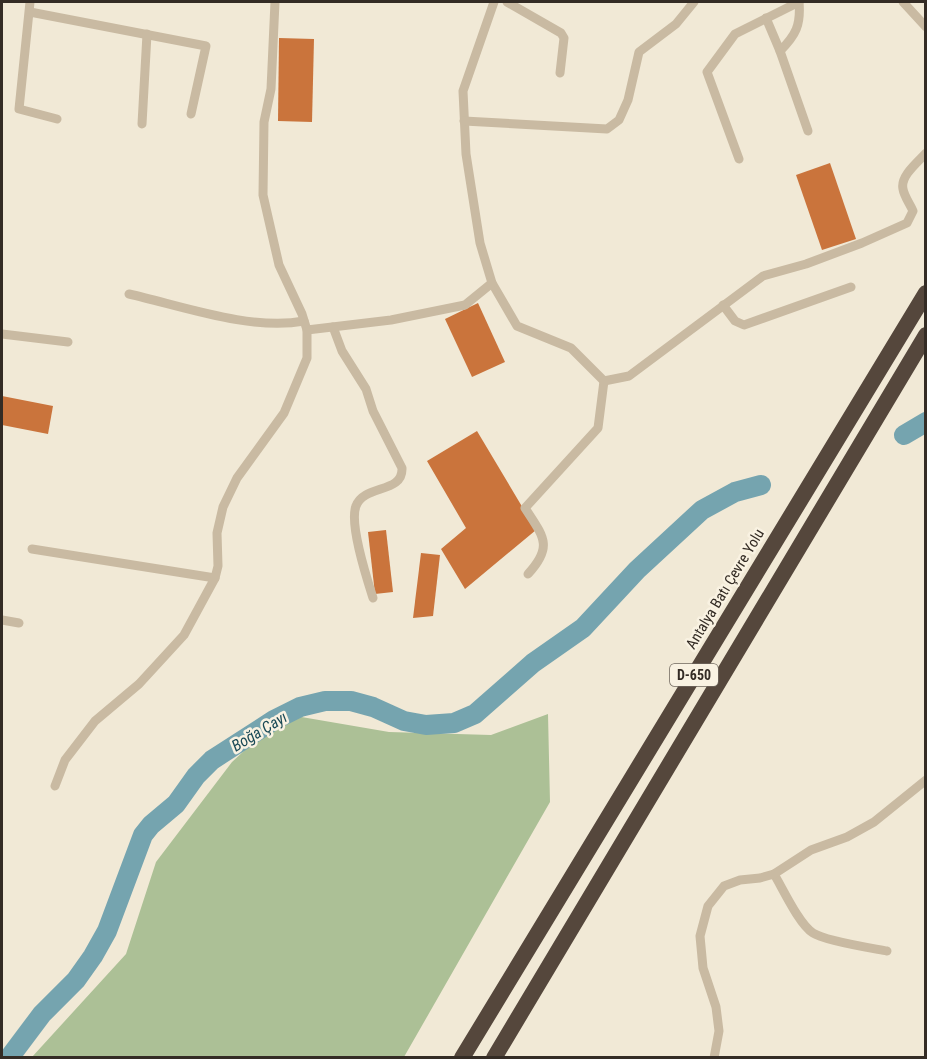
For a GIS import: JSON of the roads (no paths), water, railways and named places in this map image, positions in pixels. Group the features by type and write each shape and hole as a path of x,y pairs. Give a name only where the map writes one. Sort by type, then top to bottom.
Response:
{"highway":[{"name":"Antalya Batı Çevre Yolu","path":"462,1058 926,293"},
{"path":"494,1058 926,335"}],"street":[{"path":"30,2 19,109 57,119"},
{"path":"55,786 65,760 95,721 139,684 184,635 215,579 218,566 217,533 223,507 237,478 284,413 307,358 306,325 279,265 263,195 264,122 271,89 275,2"},
{"path":"494,2 463,91 466,154 480,243 492,283 517,326 571,348 604,381"},
{"path":"507,2 561,33 564,38 561,73"},
{"path":"464,121 607,129 619,120 628,100 639,52 676,24 694,2"},
{"path":"739,159 707,72 735,34 799,2 800,17 797,29 792,39 780,51"},
{"path":"903,2 926,27"},
{"path":"30,12 206,46 191,114"},
{"path":"766,18 808,131"},
{"path":"142,124 147,34"},
{"path":"604,381 629,376 764,276 806,264 907,223 913,211 903,190 903,183 905,177 926,153"},
{"path":"129,294 226,317 271,324 333,327 391,320 465,305 492,283"},
{"path":"723,306 735,321 744,324 851,287"},
{"path":"333,327 342,351 366,389 373,411 402,468 401,476 396,484 367,494 358,502 355,509 356,529 365,575 373,598"},
{"path":"2,334 68,342"},
{"path":"528,574 539,562 543,553 544,539 525,508 598,428 604,381"},
{"path":"32,549 215,579"},
{"path":"2,620 19,623"},
{"path":"714,1058 719,1031 716,1007 703,968 700,936 708,906 724,886 740,880 774,874 811,850 847,837 874,822 926,780"},
{"path":"774,874 798,914 813,933 842,942 887,951"}],"waterway":[{"name":"Boğa Çayı","path":"904,435 926,422"},
{"name":"Boğa Çayı","path":"9,1058 42,1014 76,980 93,956 107,931 143,835 151,825 176,804 196,776 212,760 274,720 300,707 325,701 351,701 373,707 404,721 426,725 454,723 475,714 533,663 583,628 637,570 702,510 735,492 761,485"}]}
